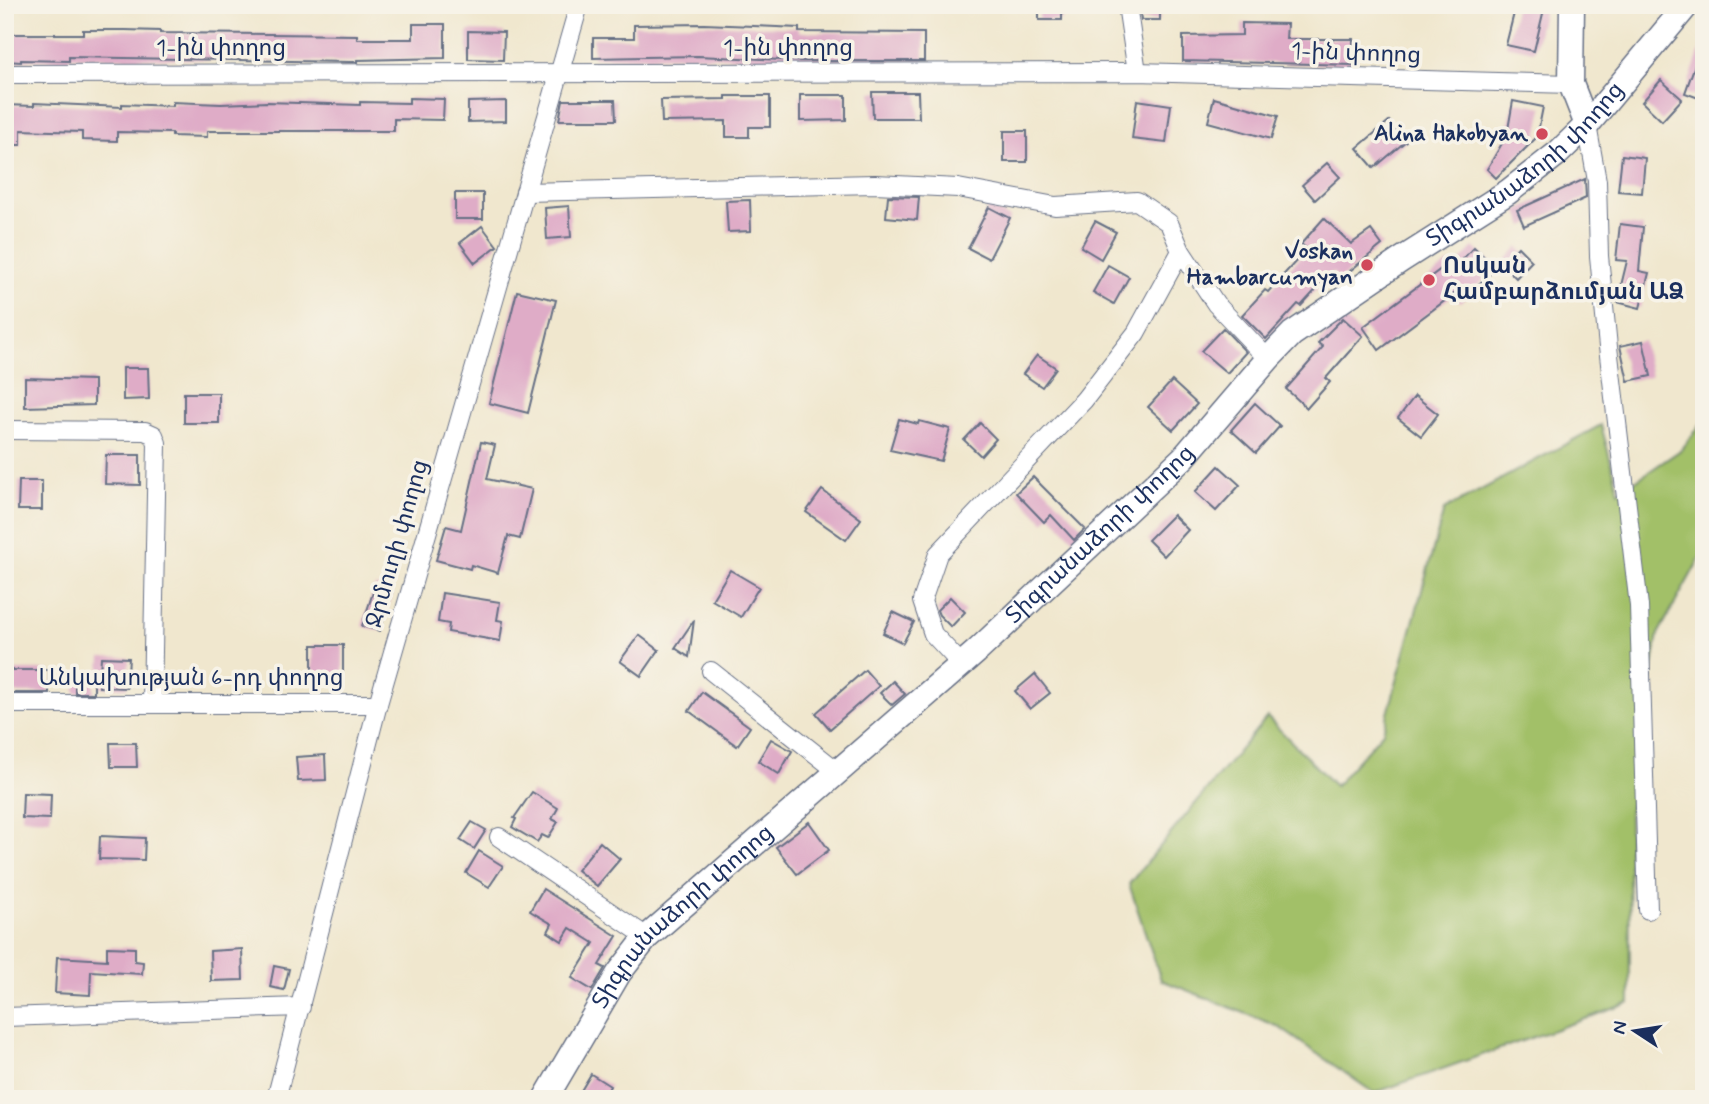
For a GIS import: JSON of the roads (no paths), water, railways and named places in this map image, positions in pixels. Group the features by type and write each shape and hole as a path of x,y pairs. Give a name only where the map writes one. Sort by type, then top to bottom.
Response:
{"main road":[{"path":"1572,5 1571,84 1587,125"},
{"name":"Տիգրանաձորի փողոց","path":"545,1099 619,973 647,937 962,665 1184,457 1292,334 1508,192 1558,153 1587,125 1687,5"}],"street":[{"name":"Ջրմուղի փողոց","path":"276,1099 377,704 579,5"},
{"path":"1127,5 1137,72"},
{"name":"1-ին փողոց","path":"5,74 1137,72 1571,84"},
{"path":"1587,125 1597,181 1599,256 1639,606 1647,910"},
{"path":"525,192 875,184 958,188 1055,206 1137,201 1169,223 1181,251 1216,304 1268,359"},
{"path":"962,665 933,634 922,601 938,555 1084,400 1136,333 1181,251"},
{"path":"5,430 145,431 153,435 158,443 152,703"},
{"path":"711,671 837,771"},
{"name":"Անկախության 6-րդ փողոց","path":"5,704 377,704"},
{"path":"499,837 647,937"},
{"path":"5,1017 301,1007"}],"place":[{"name":"Alina Hakobyan","path":"1542,134"},
{"name":"Voskan Hambarcumyan","path":"1367,265"},
{"name":"Ոսկան Համբարձումյան ԱՁ","path":"1429,280"}]}
